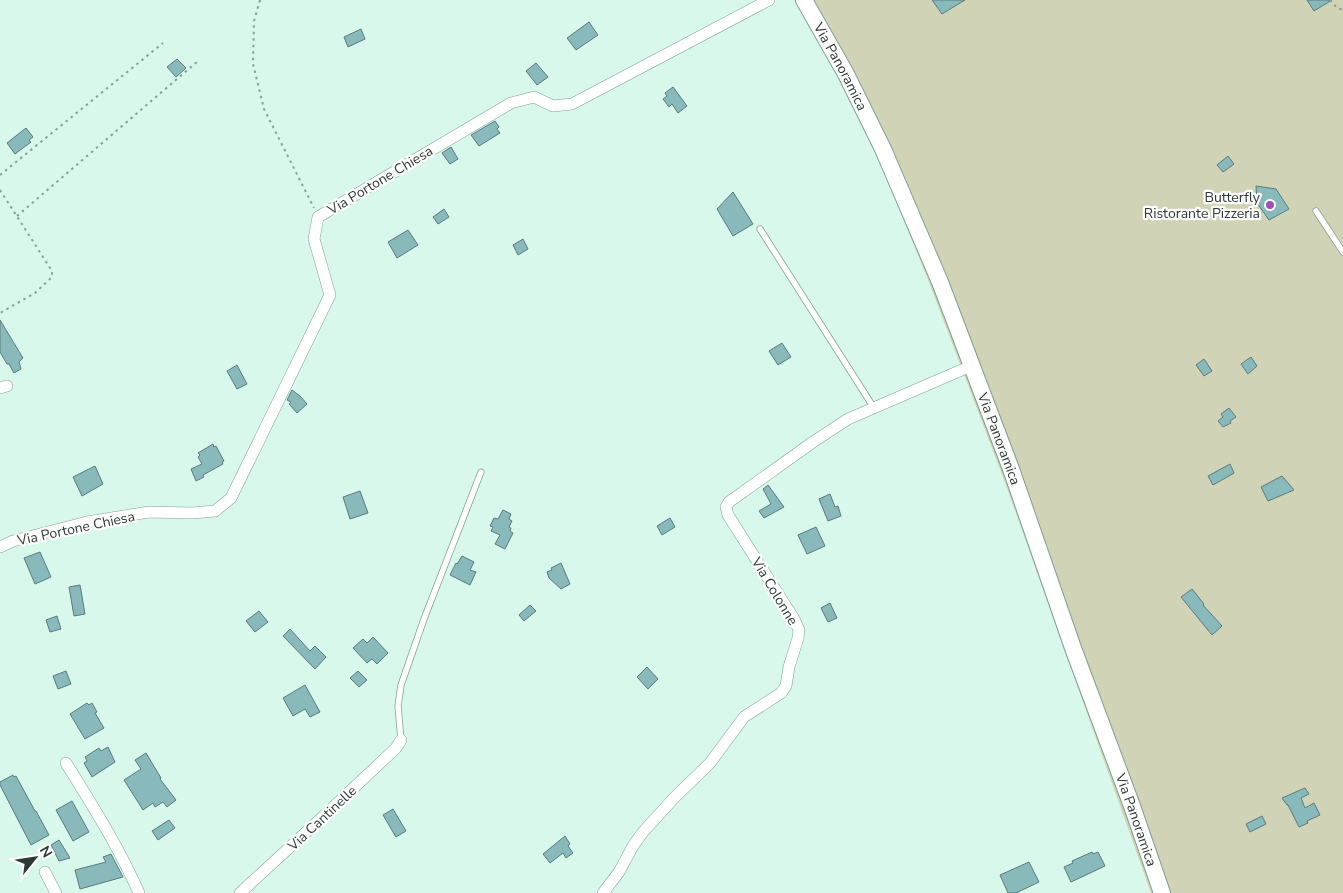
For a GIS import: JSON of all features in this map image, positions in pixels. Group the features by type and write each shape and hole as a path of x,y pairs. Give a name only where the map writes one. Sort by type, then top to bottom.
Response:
{"street":[{"name":"Via Portone Chiesa","path":"0,547 13,541 87,522 149,512 192,513 215,510 231,498 330,295 314,239 318,217 510,103 534,97 552,106 572,104 769,0"},
{"name":"Via Panoramica","path":"804,0 846,74 883,149 940,282 1011,470 1162,893"},
{"name":"Via Colonne","path":"603,893 619,872 643,832 710,763 744,717 781,693 786,686 799,630 728,515 726,507 728,502 848,419 971,366"},
{"name":"Via Cantinelle","path":"240,893 396,748 401,740"},
{"path":"66,762 118,850 139,893"},
{"path":"45,872 56,893"}],"lane":[{"path":"1316,211 1343,252"},
{"path":"760,229 874,408"},
{"path":"401,740 398,706 401,685 424,619 481,472"}],"path":[{"path":"260,0 254,21 253,64 264,109 318,217"},
{"path":"1330,0 1337,8 1343,10"},
{"path":"0,175 163,43"},
{"path":"16,216 198,61"},
{"path":"0,190 52,271 52,277 35,294 0,312"}],"green space":[{"path":"794,0 1343,0 1343,893 1151,893 1006,485 927,277 859,110"}],"building":[{"path":"932,0 965,0 942,14"},
{"path":"1307,0 1332,0 1314,11"},
{"path":"589,22 598,35 576,50 567,38"},
{"path":"361,29 365,39 348,47 344,37"},
{"path":"177,59 186,68 176,77 167,67"},
{"path":"536,63 548,77 537,85 526,71"},
{"path":"673,87 687,106 678,113 672,104 669,107 663,99 667,96 665,93"},
{"path":"495,121 500,133 479,146 471,135"},
{"path":"26,128 33,137 29,140 31,142 15,154 7,143"},
{"path":"451,147 458,159 450,164 442,153"},
{"path":"1228,156 1234,164 1223,172 1217,165"},
{"path":"1256,186 1276,189 1289,209 1269,220 1257,203"},
{"path":"733,192 753,224 733,236 717,209"},
{"path":"444,209 449,217 438,224 433,217"},
{"path":"408,230 418,245 397,258 388,242"},
{"path":"523,239 528,249 518,255 513,245"},
{"path":"0,320 23,358 19,362 21,369 14,373 0,352"},
{"path":"782,343 791,357 778,365 769,351"},
{"path":"1251,357 1257,366 1248,374 1241,364"},
{"path":"1204,359 1212,371 1204,376 1196,365"},
{"path":"237,365 247,384 237,389 227,371"},
{"path":"292,390 307,404 297,413 289,404 291,402 287,400"},
{"path":"1229,408 1236,417 1230,421 1231,423 1223,427 1218,421 1223,417 1221,414"},
{"path":"213,444 224,461 222,462 223,464 196,481 191,469 202,464 198,453"},
{"path":"1230,464 1234,473 1213,485 1208,476"},
{"path":"95,466 103,484 82,496 73,477"},
{"path":"1282,476 1294,490 1268,501 1261,487"},
{"path":"768,485 784,507 764,518 759,511 771,504 763,489"},
{"path":"360,491 368,513 350,519 343,497"},
{"path":"830,494 835,507 838,506 841,516 828,521 819,499"},
{"path":"503,510 511,514 509,519 512,521 509,527 513,533 505,549 495,544 500,535 491,531 493,527 490,526 494,518 498,519"},
{"path":"670,518 675,527 662,535 657,526"},
{"path":"816,527 825,546 807,554 798,535"},
{"path":"40,552 51,577 35,584 24,558"},
{"path":"462,556 474,562 470,570 476,572 470,585 450,575"},
{"path":"561,563 570,584 561,589 549,578 547,572"},
{"path":"80,585 85,614 74,616 69,587"},
{"path":"1192,589 1203,605 1222,626 1212,635 1181,597"},
{"path":"830,603 837,618 828,622 821,608"},
{"path":"530,605 536,611 524,621 519,615"},
{"path":"259,611 268,622 255,632 246,621"},
{"path":"57,616 61,629 50,632 46,620"},
{"path":"290,629 310,651 315,646 326,657 315,669 283,636"},
{"path":"373,637 388,653 377,664 372,659 367,663 353,648 363,639 367,643"},
{"path":"647,667 658,679 648,689 637,677"},
{"path":"66,671 71,684 58,689 53,676"},
{"path":"358,671 367,680 359,687 350,678"},
{"path":"305,685 320,712 310,717 305,709 293,716 283,698"},
{"path":"87,703 89,705 92,703 97,712 95,713 104,728 85,739 70,714"},
{"path":"108,747 115,762 92,777 84,763 87,761 85,757 99,748 101,751"},
{"path":"146,753 160,779 176,800 167,807 163,802 155,807 153,803 143,810 124,780 141,769 135,760"},
{"path":"13,775 14,777 16,776 49,835 31,845 0,785 0,782"},
{"path":"1305,788 1309,794 1301,798 1305,808 1314,803 1320,815 1299,827 1288,805 1282,798"},
{"path":"72,801 89,832 73,841 56,810"},
{"path":"393,809 406,831 396,837 383,815"},
{"path":"1262,816 1266,824 1250,832 1246,824"},
{"path":"169,820 175,828 158,840 152,831"},
{"path":"565,836 570,844 568,846 573,853 566,858 563,853 550,863 543,854"},
{"path":"59,840 70,858 59,861 51,845"},
{"path":"1092,852 1093,854 1098,852 1105,866 1071,882 1064,867 1073,863 1072,861"},
{"path":"111,854 123,877 80,889 75,870 106,862 103,857"},
{"path":"1029,862 1039,882 1016,893 1008,893 1000,875"}],"place":[{"name":"Butterfly Ristorante Pizzeria","path":"1270,205"}]}
